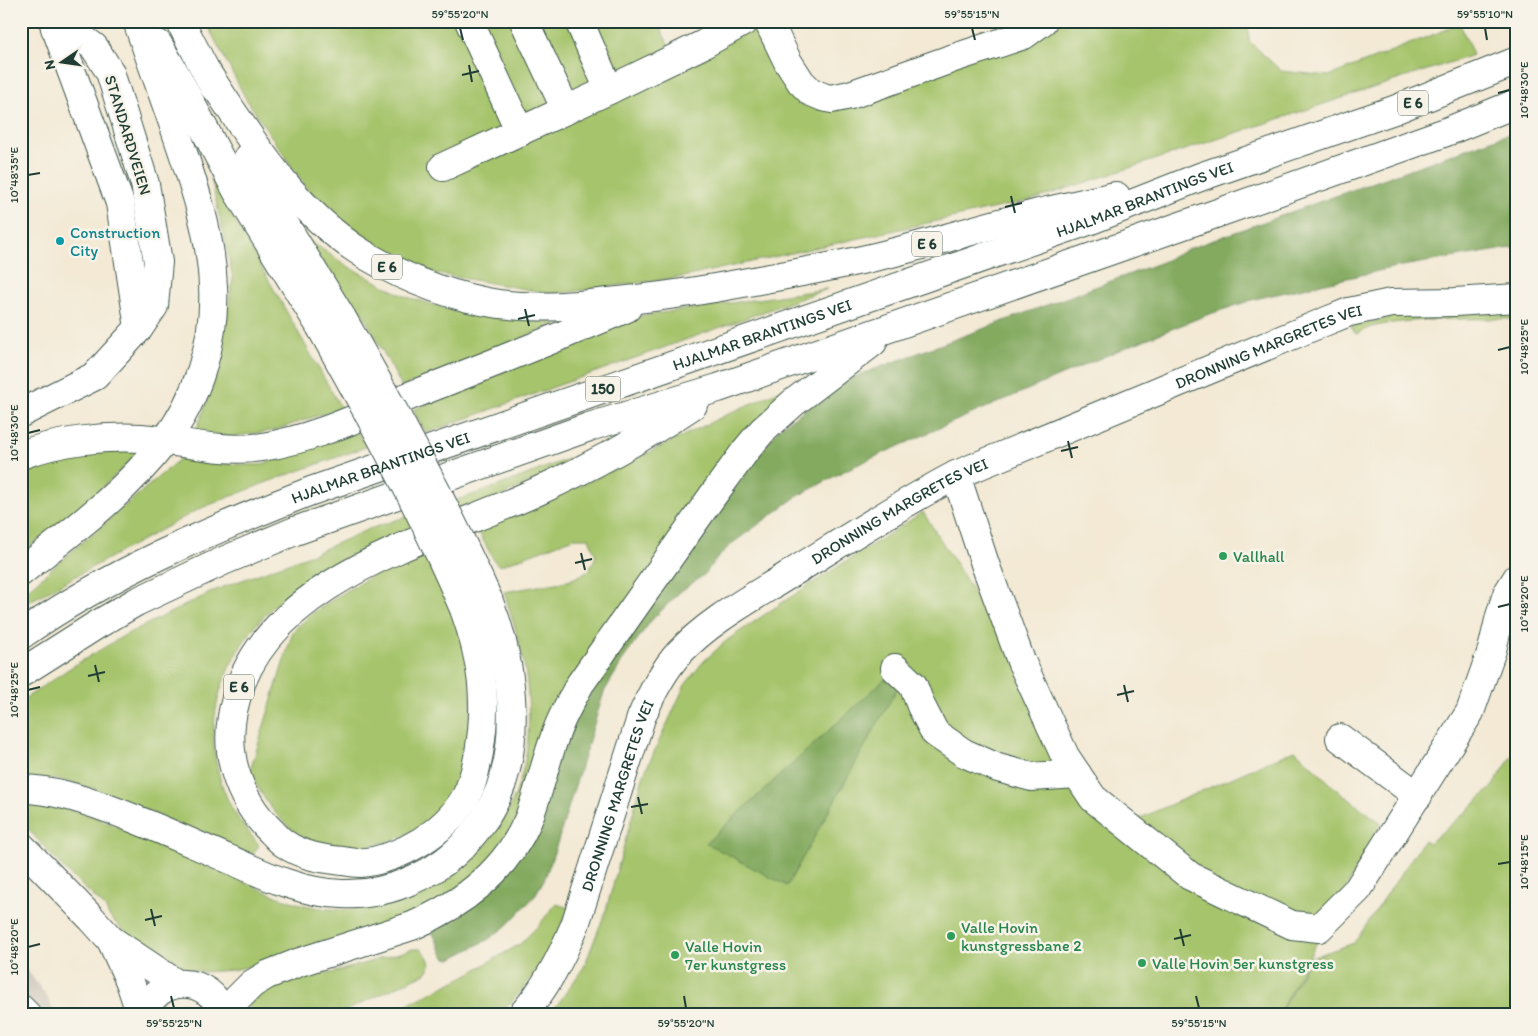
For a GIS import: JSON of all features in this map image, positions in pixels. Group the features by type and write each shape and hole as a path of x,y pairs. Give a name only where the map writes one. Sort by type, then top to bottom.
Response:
{"main road":[{"path":"21,572 111,499 149,461 165,441 191,396 201,369 211,324 214,287 206,234 198,199 137,21"},
{"name":"E 6","path":"145,21 238,191 386,397 449,514 476,604 478,656 483,685 484,711 476,771 466,795 450,819 411,847 396,854 359,863 315,858 284,844 262,824 246,799 236,775 230,745 231,716 239,687 253,658 272,633 317,592 345,576 406,546 519,500 602,460 671,419 718,388"},
{"name":"E 6","path":"180,21 331,322"},
{"path":"469,21 520,132"},
{"path":"524,21 566,110"},
{"path":"579,21 609,90"},
{"path":"442,167 609,90 704,44 745,21"},
{"path":"768,21 788,62 801,82 811,92 823,98 831,99 850,96 942,62 1024,35 1044,21"},
{"name":"STANDARDVEIEN","path":"21,413 95,376 139,328 154,306 158,262 145,184 110,72 94,46 67,27 54,25 120,203 139,328"},
{"name":"HJALMAR BRANTINGS VEI","path":"21,635 78,599 163,554 259,511 311,491 1055,233 1200,177 1394,110 1517,61"},
{"name":"E 6","path":"206,71 253,143 294,194 311,212 340,237 365,255 396,272 433,288 500,304 558,306 651,298 846,264 1030,215 1200,177"},
{"name":"HJALMAR BRANTINGS VEI","path":"21,673 136,602 250,549 374,502 589,427 718,388 1394,151 1517,103"},
{"path":"21,455 61,444 89,440 141,438 223,448 244,448 284,442 339,424 512,356 651,298"},
{"name":"DRONNING MARGRETES VEI","path":"522,1015 536,999 550,978 575,926 641,718 650,697 668,667 692,641 721,617 902,504 956,475 1349,312 1391,303 1455,302 1517,298"},
{"path":"142,1015 148,1003 156,994 166,987 178,984 194,985 205,990 217,1001 224,1015 252,984 267,975 421,922 460,901 482,883 506,856 527,821 555,734 580,684 732,468 762,431 784,411 893,327"},
{"path":"956,475 985,564 1021,661 1065,756 1093,798 1190,876 1292,925 1319,928 1358,889 1470,712 1492,650 1507,594 1517,578"},
{"name":"E 6","path":"21,789 58,793 87,801 124,814 260,873 317,892 367,894 399,886 430,872 453,856 474,835 490,810 503,782 509,754 512,714 505,651 496,618 476,604"},
{"path":"895,668 913,685 934,732 964,753 998,768 1032,777 1077,774"},
{"path":"1340,738 1418,796"},
{"path":"28,853 111,940 178,984"},
{"path":"111,940 130,982 142,1015"},
{"path":"21,1009 27,1015"}],"shaded area":[{"path":"21,962 47,997 55,1015 21,1015"}],"green space":[{"path":"205,21 657,21 675,58 755,21 807,102 1042,21 1248,21 1249,41 1281,71 1329,76 1460,24 1473,55 1032,200 683,277 553,294 411,269 316,202 246,99"},
{"path":"1508,134 1517,153 1517,247 1396,267 1255,299 1204,316 1124,348 850,468 796,497 730,545 705,574 680,592 651,621 626,655 604,692 557,844 545,878 534,897 506,926 489,939 451,959 443,955 431,929 465,910 557,757 597,675 779,428 851,378 1162,262 1191,248"},
{"path":"211,178 341,408 272,431 230,437 196,431 218,371 233,278"},
{"path":"301,235 349,267 404,296 462,313 559,323 402,387 360,309 348,314"},
{"path":"827,289 426,433 413,410 634,317"},
{"path":"1517,312 1517,319 1408,321 1369,328 1357,334 1351,327 1395,316"},
{"path":"798,383 514,826 485,867 423,912 265,963 233,970 203,972 167,965 140,948 109,916 105,907 63,868 21,821 21,803 86,814 268,892 288,900 320,908 352,909 384,905 423,892 447,878 469,861 488,841 504,819 516,794 524,766 529,727 527,685 522,654 504,592 568,581 589,571 596,556 589,538 574,538 499,566 477,529 578,487 720,418"},
{"path":"357,432 366,447 270,481 199,509 21,606 21,595 183,456 218,464 259,465"},
{"path":"129,448 139,452 86,504 21,553 21,465 71,453"},
{"path":"591,450 503,495 354,553 298,587 271,609 252,631 236,654 224,679 217,704 214,731 215,758 222,785 234,812 259,845 252,856 95,789 60,780 21,777 21,701 70,668 125,635 218,589 315,553 369,529 490,489"},
{"path":"923,512 1122,826 1295,750 1337,790 1381,823 1278,1015 550,1015 584,967 606,910 644,774 685,685 703,662 726,641"},
{"path":"424,553 465,648 471,684 471,709 468,755 464,771 453,789 434,813 425,822 406,835 385,843 351,847 317,843 308,840 286,825 272,809 250,771 293,631 314,612 373,575"},
{"path":"885,679 898,687 787,886 706,843"},
{"path":"1517,748 1517,1015 1279,1015 1310,958 1354,943 1424,840 1429,843 1492,787"},
{"path":"556,904 569,908 555,937 530,979 510,1004 498,1015 386,1015 465,976 520,944"},
{"path":"413,949 420,949 428,957 430,967 426,973 337,1015 245,1015 254,998 264,988 325,964 328,974"},
{"path":"182,1003 194,1006 203,1015 164,1015 170,1007"}],"place":[{"name":"Construction City","path":"60,241"},
{"name":"Vallhall","path":"1223,556"},
{"name":"Valle Hovin kunstgressbane 2","path":"951,936"},
{"name":"Valle Hovin 7er kunstgress","path":"675,955"},
{"name":"Valle Hovin 5er kunstgress","path":"1142,963"}]}
